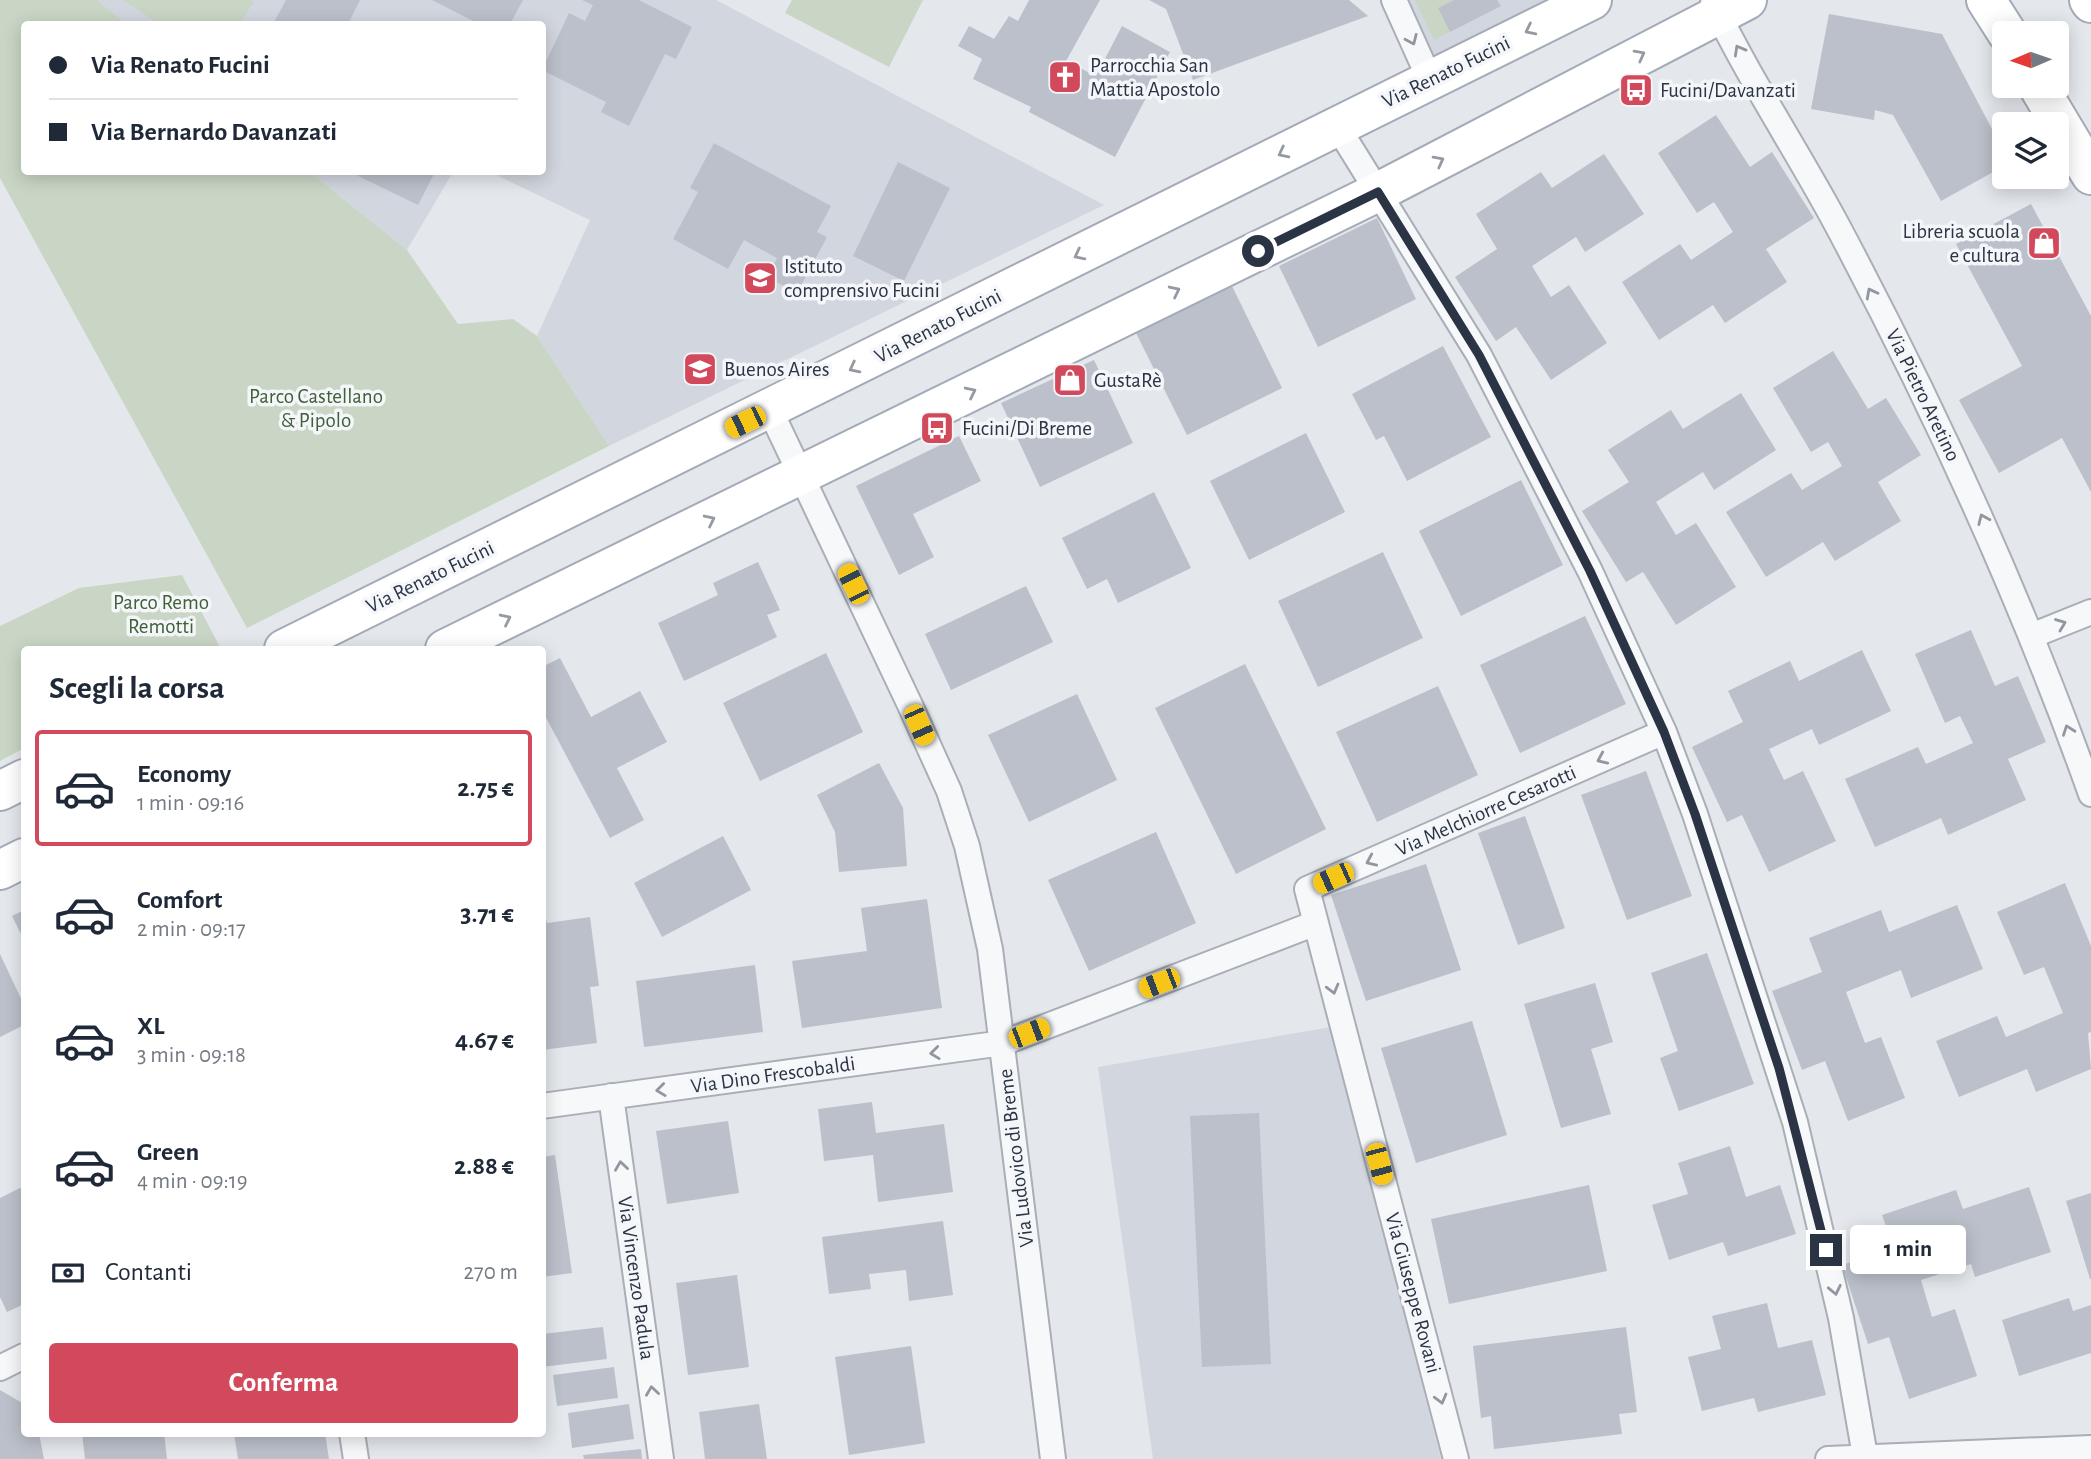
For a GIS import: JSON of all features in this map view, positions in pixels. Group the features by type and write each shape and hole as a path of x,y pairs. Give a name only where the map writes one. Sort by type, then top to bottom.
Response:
{"main road":[{"name":"Via Renato Fucini","path":"290,646 1592,0"},
{"path":"1986,0 1999,21"},
{"path":"450,646 1378,192 1726,5"},
{"path":"2045,98 2091,175"},
{"path":"0,791 21,780"},
{"path":"0,870 21,860"}],"street":[{"path":"1394,0 1430,80"},
{"name":"Via Pietro Aretino","path":"1726,5 1975,501 2031,636 2091,794"},
{"path":"1337,126 1479,355 1590,571 1664,732 1695,814 1795,1122 1846,1339 1865,1456"},
{"name":"Via Ludovico di Breme","path":"770,410 910,705 960,820 986,925 1003,1043 1053,1459"},
{"path":"2031,636 2091,612"},
{"name":"Via Melchiorre Cesarotti","path":"1307,889 1664,732"},
{"name":"Via Giuseppe Rovani","path":"1307,889 1456,1459"},
{"name":"Via Dino Frescobaldi","path":"546,1105 1003,1043 1316,923"},
{"name":"Via Vincenzo Padula","path":"611,1096 661,1459"},
{"path":"0,1368 21,1358"},
{"path":"353,1437 356,1459"},
{"path":"1828,1459 1865,1456 1958,1456 2091,1448"}],"shaded area":[{"name":"Istituto comprensivo Fucini","path":"97,0 716,0 1104,205 609,446 537,336 590,220 496,175 546,175 546,21 123,21"},
{"path":"1402,0 1565,0 1434,70"},
{"path":"314,175 451,175 407,250"},
{"path":"1331,1027 1441,1459 1153,1459 1098,1067"}],"green space":[{"name":"Parco Castellano & Pipolo","path":"0,0 97,0 123,21 21,21 21,175 314,175 407,250 458,324 513,319 537,336 609,446 247,628 0,178"},
{"path":"123,0 254,2 241,21 154,21"},
{"path":"792,0 923,0 889,67 785,13"},
{"path":"1415,0 1454,0 1438,8 1450,32 1434,40"},
{"name":"Parco Remo Remotti","path":"182,575 219,646 21,646 21,750 0,761 0,626 79,588"}],"building":[{"path":"286,0 360,0 350,21 275,21"},
{"path":"432,0 523,0 512,21 473,21"},
{"path":"582,0 639,0 692,27 676,59 665,54 629,126 601,112 606,102 546,72 546,62 569,13 585,21 593,5"},
{"name":"Parrocchia San Mattia Apostolo","path":"1029,0 1100,0 1066,61 1096,76 1122,26 1170,52 1115,157 1029,112 1031,107 973,79 982,59 958,46 969,26 994,39 1009,16 1018,21"},
{"name":"Parrocchia San Mattia Apostolo","path":"1149,0 1349,0 1368,16 1193,80 1166,9"},
{"path":"1454,0 1497,0 1501,6 1450,32 1438,8"},
{"path":"1829,14 1942,34 1992,129 1992,173 1941,201 1893,115 1875,110 1874,120 1811,109"},
{"path":"1716,115 1750,167 1772,152 1814,218 1766,249 1787,282 1725,323 1713,305 1659,340 1622,282 1680,244 1691,260 1733,232 1714,202 1697,213 1658,153"},
{"path":"714,143 831,206 817,232 827,237 797,293 767,277 777,258 744,240 728,269 673,239 698,192 690,188"},
{"path":"1604,154 1644,214 1585,252 1576,237 1532,266 1551,297 1569,285 1607,343 1551,380 1516,327 1496,341 1455,277 1497,249 1476,214 1541,172 1552,188"},
{"path":"898,162 950,188 904,281 853,256"},
{"path":"356,175 433,175 418,205"},
{"path":"2031,204 2091,316 2091,492 2062,438 1999,473 1959,400 2022,366 1956,244"},
{"path":"1377,218 1416,299 1318,347 1279,266"},
{"path":"1232,286 1282,388 1187,435 1136,333"},
{"path":"1443,346 1491,437 1407,481 1384,436 1376,440 1352,394"},
{"path":"1833,351 1868,409 1886,398 1921,455 1878,482 1901,521 1835,561 1823,542 1766,577 1726,512 1791,473 1802,490 1842,466 1828,442 1811,452 1773,388"},
{"path":"1094,360 1133,443 1040,487 1001,403"},
{"path":"1741,393 1776,450 1714,490 1703,472 1656,502 1676,535 1696,523 1736,587 1676,625 1643,572 1626,582 1582,511 1629,482 1608,450 1671,410 1683,429"},
{"path":"1306,433 1345,512 1249,560 1210,481"},
{"path":"959,436 981,481 913,514 934,557 899,575 856,486"},
{"path":"1521,480 1563,565 1461,616 1419,531"},
{"path":"1154,492 1191,568 1118,603 1107,579 1087,589 1062,538"},
{"path":"1383,552 1423,638 1318,687 1278,601"},
{"path":"758,562 780,610 767,615 777,637 684,681 658,623 718,595 713,583"},
{"path":"1026,586 1053,642 951,690 925,634"},
{"path":"1585,616 1626,704 1520,753 1480,665"},
{"path":"1971,630 1995,686 2018,676 2046,742 2008,759 2026,800 1948,835 1941,818 1875,847 1845,779 1918,747 1926,764 1973,743 1960,716 1945,723 1915,654"},
{"path":"1862,650 1891,711 1819,745 1812,729 1769,749 1784,780 1803,771 1836,841 1769,872 1742,815 1727,822 1692,747 1743,722 1728,691 1790,661 1799,681"},
{"path":"826,653 863,732 760,781 723,703"},
{"path":"560,658 591,717 640,691 667,742 617,768 644,820 610,838 546,718 546,665"},
{"path":"1245,664 1326,829 1236,874 1155,708"},
{"path":"1438,686 1478,775 1377,822 1336,732"},
{"path":"1077,694 1117,780 1029,822 988,735"},
{"path":"879,763 903,808 907,866 839,872 835,832 817,795"},
{"path":"1646,771 1692,896 1627,920 1581,795"},
{"path":"1525,816 1565,928 1518,945 1478,833"},
{"path":"1156,832 1196,923 1089,971 1048,880"},
{"path":"723,836 751,890 662,937 634,883"},
{"path":"1426,864 1461,970 1366,1001 1331,895"},
{"path":"2065,883 2091,946 2091,1032 2088,1033 2091,1069 2036,1092 2027,1069 1959,1097 1936,1041 1997,1016 2006,1037 2063,1013 2044,967 2024,975 1997,912"},
{"path":"927,899 942,1008 802,1028 792,961 867,951 861,908"},
{"path":"1957,905 1983,969 1911,998 1901,970 1846,992 1865,1043 1881,1037 1905,1098 1848,1121 1825,1061 1802,1070 1772,991 1822,972 1809,938 1881,910 1889,932"},
{"path":"21,912 21,934 12,916"},
{"path":"590,917 599,986 590,987 597,1043 546,1049 546,919 547,923"},
{"path":"1707,953 1754,1084 1679,1111 1660,1058 1678,1051 1651,973"},
{"path":"0,954 21,999 21,1026 0,1037"},
{"path":"755,965 763,1032 644,1047 636,981"},
{"path":"1595,983 1613,1042 1591,1049 1611,1114 1561,1128 1524,1004"},
{"path":"1472,1021 1507,1135 1416,1163 1381,1048"},
{"path":"872,1102 876,1133 944,1124 953,1192 878,1202 873,1155 824,1161 818,1109"},
{"path":"1259,1113 1271,1364 1202,1367 1190,1116"},
{"path":"728,1121 739,1193 667,1204 656,1131"},
{"path":"1730,1146 1746,1197 1780,1185 1796,1234 1728,1256 1723,1242 1669,1260 1652,1205 1688,1194 1678,1163"},
{"path":"555,1155 572,1273 546,1276 546,1156"},
{"path":"1589,1185 1607,1271 1449,1304 1431,1219"},
{"path":"2029,1187 2051,1252 1975,1277 1971,1264 1921,1280 1932,1317 1955,1309 1977,1376 1909,1399 1889,1337 1868,1344 1842,1265 1894,1248 1882,1215 1956,1190 1963,1209"},
{"path":"21,1188 21,1305 7,1312 0,1297 0,1198"},
{"path":"2091,1193 2091,1279 2090,1279 2066,1201"},
{"path":"943,1221 953,1295 909,1301 906,1270 869,1274 871,1289 829,1294 822,1237"},
{"path":"737,1275 749,1367 688,1375 676,1283"},
{"path":"2069,1298 2073,1311 2091,1305 2091,1353 2019,1376 2002,1320"},
{"path":"1767,1303 1778,1348 1812,1340 1826,1395 1758,1412 1754,1398 1702,1411 1688,1357 1721,1349 1712,1316"},
{"path":"603,1327 607,1359 546,1367 546,1334"},
{"path":"1626,1327 1637,1412 1619,1414 1622,1434 1494,1449 1491,1416 1481,1418 1473,1346"},
{"path":"911,1346 925,1443 849,1455 835,1357"},
{"path":"614,1367 618,1398 557,1406 553,1375"},
{"path":"0,1390 21,1402 21,1437 40,1437 44,1459 0,1459"},
{"path":"629,1404 634,1439 572,1448 568,1413"},
{"path":"759,1404 767,1459 705,1459 699,1412"},
{"path":"82,1437 164,1437 167,1459 85,1459"},
{"path":"235,1437 326,1437 329,1459 238,1459"},
{"path":"641,1449 642,1459 584,1459 583,1455"}],"place":[{"name":"Parrocchia San Mattia Apostolo","path":"1065,77"},
{"name":"Fucini/Davanzati","path":"1636,90"},
{"name":"Libreria scuola e cultura","path":"2044,243"},
{"name":"Istituto comprensivo Fucini","path":"760,278"},
{"name":"Buenos Aires","path":"700,369"},
{"name":"GustaRè","path":"1070,380"},
{"name":"Fucini/Di Breme","path":"937,428"}],"route":[{"path":"1258,251 1378,192 1479,355 1590,571 1664,732 1695,814 1779,1068 1826,1250"}]}
